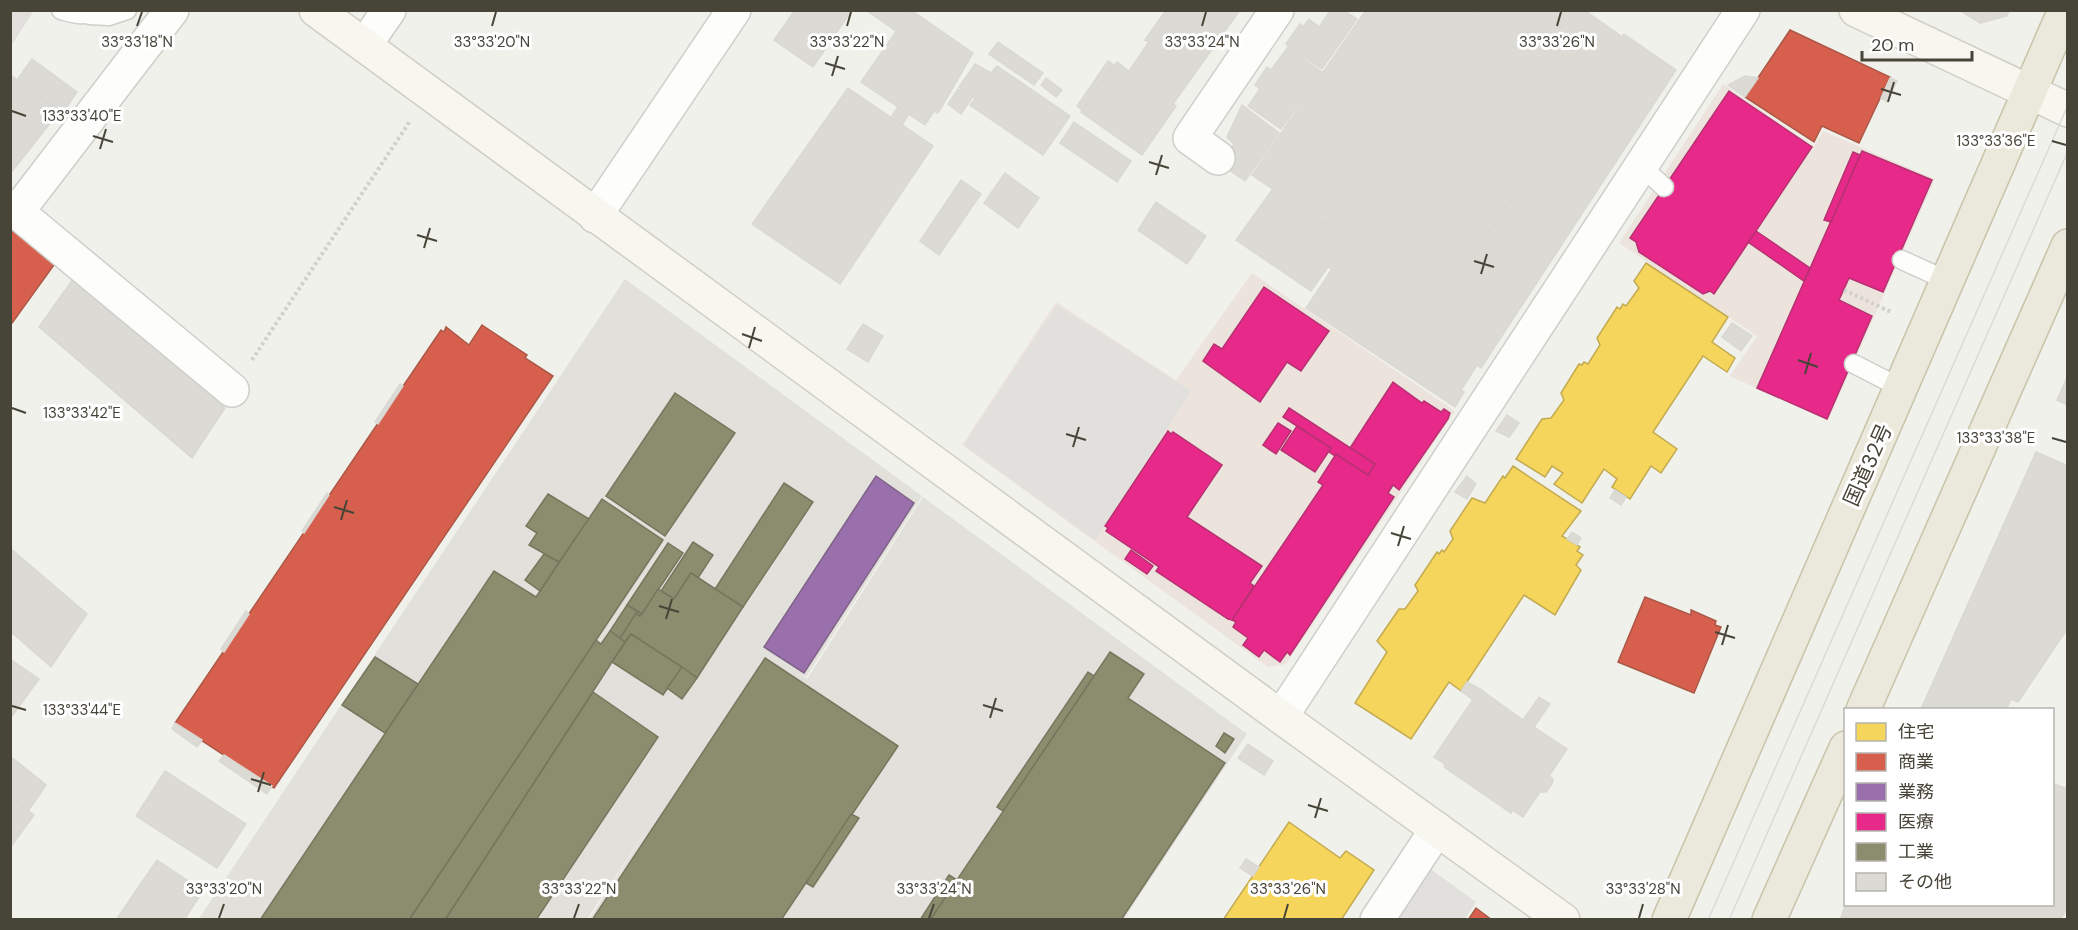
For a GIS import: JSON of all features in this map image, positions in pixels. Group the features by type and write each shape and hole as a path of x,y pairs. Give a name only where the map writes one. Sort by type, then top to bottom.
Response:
{"highway":[{"name":"国道32号","path":"1669,920 2065,10"},
{"path":"1864,708 2067,246"},
{"path":"1770,920 1844,750"}],"street":[{"path":"172,10 14,209 232,390"},
{"path":"316,10 1281,717 1563,920"},
{"path":"364,45 389,10"},
{"path":"595,216 734,10"},
{"path":"1218,158 1190,138 1277,10"},
{"path":"1281,717 1653,177 1743,10"},
{"path":"1856,10 2067,110"},
{"path":"1377,920 1437,830"}],"lane":[{"path":"61,10 109,16 127,10"},
{"path":"1902,260 1948,281"},
{"path":"1854,364 1901,388"}],"path":[{"path":"232,390 412,117"},
{"path":"1844,290 1891,312"}],"shaded area":[{"path":"10,11 33,12 11,46"},
{"path":"1723,84 1814,146 1823,131 1935,179 1828,421 1730,376 1757,336 1619,243"},
{"path":"1252,273 1455,411 1286,664 1268,667 962,445 1056,302 1176,380"},
{"path":"625,279 922,496 806,677 800,674 807,679 923,497 1247,734 1124,919 589,919 656,816 587,919 198,920"},
{"path":"1057,305 1191,391 1095,540 964,445"},
{"path":"1429,868 1476,902 1465,919 1394,920"}],"building: 住宅":[{"path":"1646,263 1728,317 1712,342 1735,358 1727,372 1703,356 1653,432 1677,449 1661,473 1651,466 1630,499 1612,487 1617,479 1604,469 1582,503 1554,484 1563,473 1552,466 1545,477 1516,459 1542,419 1551,418 1564,400 1561,393 1579,364 1582,365 1584,362 1588,364 1600,345 1597,338 1617,307 1620,309 1623,304 1626,306 1639,288 1634,281"},
{"path":"1513,466 1581,511 1562,536 1580,547 1577,551 1583,555 1576,565 1581,570 1555,615 1524,595 1461,691 1449,682 1411,739 1355,703 1387,652 1377,641 1399,609 1405,609 1418,591 1415,585 1437,552 1439,554 1442,550 1444,552 1453,539 1450,531 1472,498 1485,503 1503,476 1505,478"},
{"path":"1289,822 1340,858 1346,851 1374,870 1341,920 1223,920"}],"building: 商業":[{"path":"1790,30 1890,77 1859,143 1822,126 1814,142 1745,97"},
{"path":"10,228 54,265 10,326"},
{"path":"482,325 527,355 525,358 553,376 274,788 175,723 441,330 444,332 446,327 469,345"},
{"path":"1645,597 1691,615 1691,610 1716,621 1715,625 1721,627 1694,693 1618,662"},
{"path":"1476,908 1492,920 1468,920"}],"building: 業務":[{"path":"876,476 914,503 804,673 764,647"}],"building: 医療":[{"path":"1729,91 1812,147 1714,294 1710,291 1703,294 1639,252 1636,242 1630,238"},
{"path":"1862,151 1932,180 1883,292 1849,278 1839,300 1872,316 1827,419 1757,388"},
{"path":"1853,152 1860,155 1831,222 1824,220"},
{"path":"1756,231 1810,268 1804,281 1748,242"},
{"path":"1264,287 1329,331 1301,371 1287,362 1260,402 1203,361 1214,344 1222,349"},
{"path":"1393,382 1422,403 1424,401 1441,412 1444,409 1450,413 1448,419 1399,490 1393,485 1388,493 1394,497 1290,655 1287,652 1280,662 1264,650 1259,657 1243,645 1248,638 1233,627 1236,622 1232,620 1323,485 1318,482 1336,454 1368,475 1375,464 1350,448"},
{"path":"1289,408 1375,464 1368,475 1336,454 1335,456 1329,452 1331,448 1283,417"},
{"path":"1278,423 1291,431 1276,454 1263,445"},
{"path":"1297,426 1331,448 1315,472 1281,450"},
{"path":"1168,431 1171,434 1173,432 1222,465 1187,517 1262,566 1250,583 1254,586 1232,620 1156,571 1159,567 1106,531 1108,528 1105,526"},
{"path":"1131,550 1153,566 1147,574 1125,559"}],"building: 工業":[{"path":"675,393 735,433 665,536 606,496"},
{"path":"784,483 813,502 743,607 715,589"},
{"path":"548,494 589,519 559,562 529,545 537,533 526,526"},
{"path":"602,499 663,540 409,920 260,920 494,571 536,597"},
{"path":"693,542 713,555 698,578 691,573 674,599 661,591"},
{"path":"668,543 683,553 642,614 627,605"},
{"path":"544,554 559,562 540,591 525,580"},
{"path":"691,573 743,607 697,678 631,634 625,642 620,638 636,613 640,616 642,614 658,589 674,599"},
{"path":"627,605 642,614 640,616 636,613 620,638 610,631"},
{"path":"610,631 625,642 445,920 409,920 596,640 601,644"},
{"path":"631,634 682,667 663,695 612,662"},
{"path":"1110,652 1144,674 1128,698 1225,763 1121,920 930,920"},
{"path":"375,657 418,684 385,733 342,705"},
{"path":"765,658 898,746 781,920 592,920"},
{"path":"682,667 697,678 682,699 667,688"},
{"path":"1088,672 1094,676 1003,811 997,807"},
{"path":"593,692 658,737 536,920 445,920"},
{"path":"1224,733 1234,739 1225,753 1216,746"},
{"path":"851,814 859,818 813,887 806,883"},
{"path":"949,875 957,880 930,920 920,920"}],"building: その他":[{"path":"795,10 852,10 813,67 774,40"},
{"path":"866,10 910,10 896,31"},
{"path":"911,10 973,53 938,113 934,111 925,125 861,82"},
{"path":"1166,10 1240,10 1173,104 1176,106 1142,155 1081,112 1117,62 1129,71 1149,42 1145,40"},
{"path":"1331,10 1343,10 1357,19 1322,69 1286,44 1300,24 1303,27 1309,19 1319,27"},
{"path":"1366,10 1475,10 1326,225 1252,175"},
{"path":"1475,10 1584,10 1621,36 1424,329 1328,267 1347,240 1326,225"},
{"path":"1959,10 1986,10 1980,23"},
{"path":"1986,10 2009,10 2007,16 1981,23"},
{"path":"1624,34 1676,70 1481,368 1477,365 1461,390 1464,392 1455,407 1306,308 1332,269 1424,329"},
{"path":"998,42 1043,73 1034,85 989,54"},
{"path":"1288,47 1322,72 1281,129 1248,106 1260,89 1255,85 1267,67 1271,70"},
{"path":"32,59 77,92 62,114 17,80"},
{"path":"1108,61 1114,65 1082,110 1077,106"},
{"path":"975,64 991,73 997,66 1070,116 1043,155 970,105 975,99 959,87"},
{"path":"12,76 59,112 10,174 10,78"},
{"path":"1745,76 1758,78 1745,97 1728,85"},
{"path":"1046,78 1062,90 1056,97 1041,85"},
{"path":"1890,78 1897,81 1887,102 1881,98"},
{"path":"848,88 933,146 840,284 752,224"},
{"path":"958,89 972,98 961,114 948,104"},
{"path":"1242,105 1279,133 1245,181 1221,164 1234,144 1227,137"},
{"path":"898,107 909,114 902,125 891,117"},
{"path":"1074,122 1131,161 1117,182 1060,143"},
{"path":"1005,173 1039,198 1018,228 984,203"},
{"path":"961,180 981,194 939,255 920,241"},
{"path":"1272,190 1347,240 1311,291 1236,240"},
{"path":"1156,202 1206,236 1187,264 1138,230"},
{"path":"73,279 225,408 192,458 39,327"},
{"path":"1732,323 1752,336 1741,351 1722,337"},
{"path":"863,324 883,336 868,362 847,349"},
{"path":"2068,375 2068,405 2057,400"},
{"path":"400,384 403,386 378,424 375,422"},
{"path":"1507,415 1519,423 1509,437 1496,431"},
{"path":"2036,452 2068,466 2068,628 2018,702 2011,699 2007,708 1922,707"},
{"path":"1467,476 1476,484 1467,499 1455,492"},
{"path":"1615,490 1626,497 1621,505 1610,498"},
{"path":"327,493 329,495 304,533 302,531"},
{"path":"1572,532 1581,538 1577,545 1567,539"},
{"path":"10,548 87,614 51,667 10,631"},
{"path":"246,611 249,614 224,652 221,649"},
{"path":"10,659 39,679 10,719"},
{"path":"1467,682 1480,689 1472,699 1461,691"},
{"path":"1480,689 1523,720 1539,697 1550,704 1534,727 1567,749 1549,776 1553,779 1552,784 1546,792 1540,792 1523,817 1512,810 1511,813 1444,767 1445,764 1434,757"},
{"path":"175,723 202,740 197,747 172,729"},
{"path":"1248,744 1273,761 1264,775 1238,758"},
{"path":"224,755 272,786 267,794 219,761"},
{"path":"10,756 46,785 29,810 10,797"},
{"path":"165,771 246,824 217,868 136,816"},
{"path":"2054,784 2068,789 2068,907 2060,920 1840,920 1845,906 2054,906"},
{"path":"10,798 34,815 10,848"},
{"path":"1246,859 1259,867 1253,876 1240,868"},
{"path":"157,860 203,891 184,920 116,920"}],"tram line":[{"path":"1708,920 2068,105"},
{"path":"1729,920 2068,151"}]}
